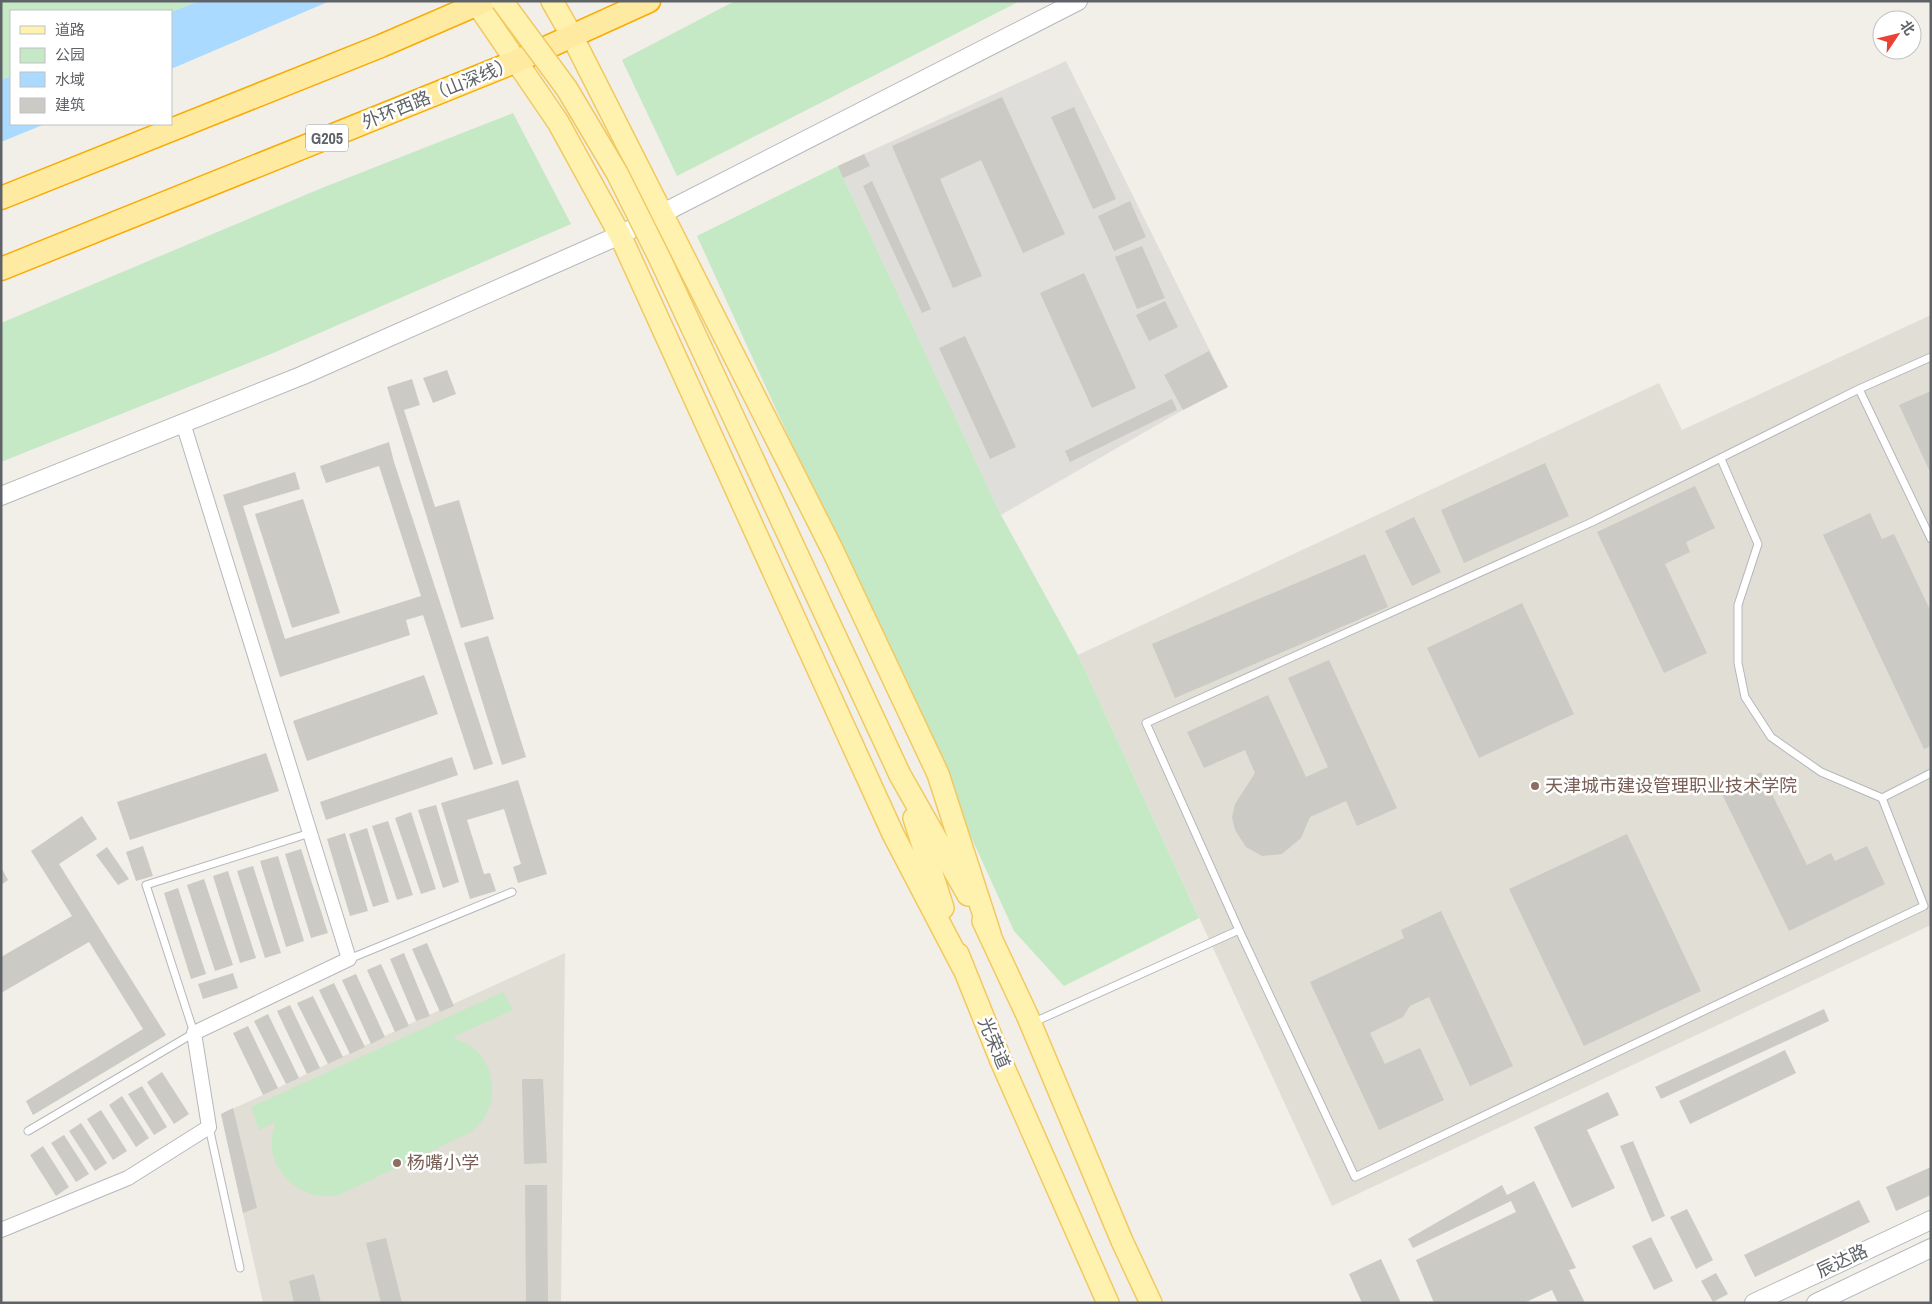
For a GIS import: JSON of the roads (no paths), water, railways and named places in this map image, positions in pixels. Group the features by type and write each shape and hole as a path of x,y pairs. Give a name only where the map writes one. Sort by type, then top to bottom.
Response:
{"highway":[{"name":"外环西路（山深线）","path":"1,269 517,62 649,1"},
{"path":"1,198 381,46 479,2"}],"main road":[{"path":"502,1 567,89 617,173 660,259 900,775 990,934 1031,1024 1122,1241 1151,1303"},
{"path":"552,1 572,36 832,549 938,774 990,934"},
{"path":"479,2 558,122 620,235 893,834 963,968"},
{"name":"光荣道","path":"900,775 963,968 1108,1303"}],"street":[{"path":"1,496 301,376 620,235 1078,1"},
{"path":"1,1230 128,1178 209,1127 194,1033 349,959 183,424"},
{"name":"辰达路","path":"1754,1303 1931,1220"},
{"name":"辰达路","path":"1816,1303 1931,1248"}],"lane":[{"path":"1721,459 1758,544 1738,605 1738,663 1745,697 1771,737 1821,772 1882,798 1924,906 1355,1177 1238,930 1146,723 1592,522 1859,389 1931,357"},
{"path":"1859,389 1931,539"},
{"path":"1882,798 1931,773"},
{"path":"28,1131 194,1033 146,885 310,833"},
{"path":"349,959 512,892"},
{"path":"1031,1024 1238,930"},
{"path":"209,1127 240,1268"}],"water":[{"path":"199,1 330,1 172,69 172,12"},
{"path":"10,76 10,125 43,125 1,142 1,80"}],"place":[{"name":"天津城市建设管理职业技术学院","path":"1535,786"},
{"name":"杨嘴小学","path":"397,1163"}]}
